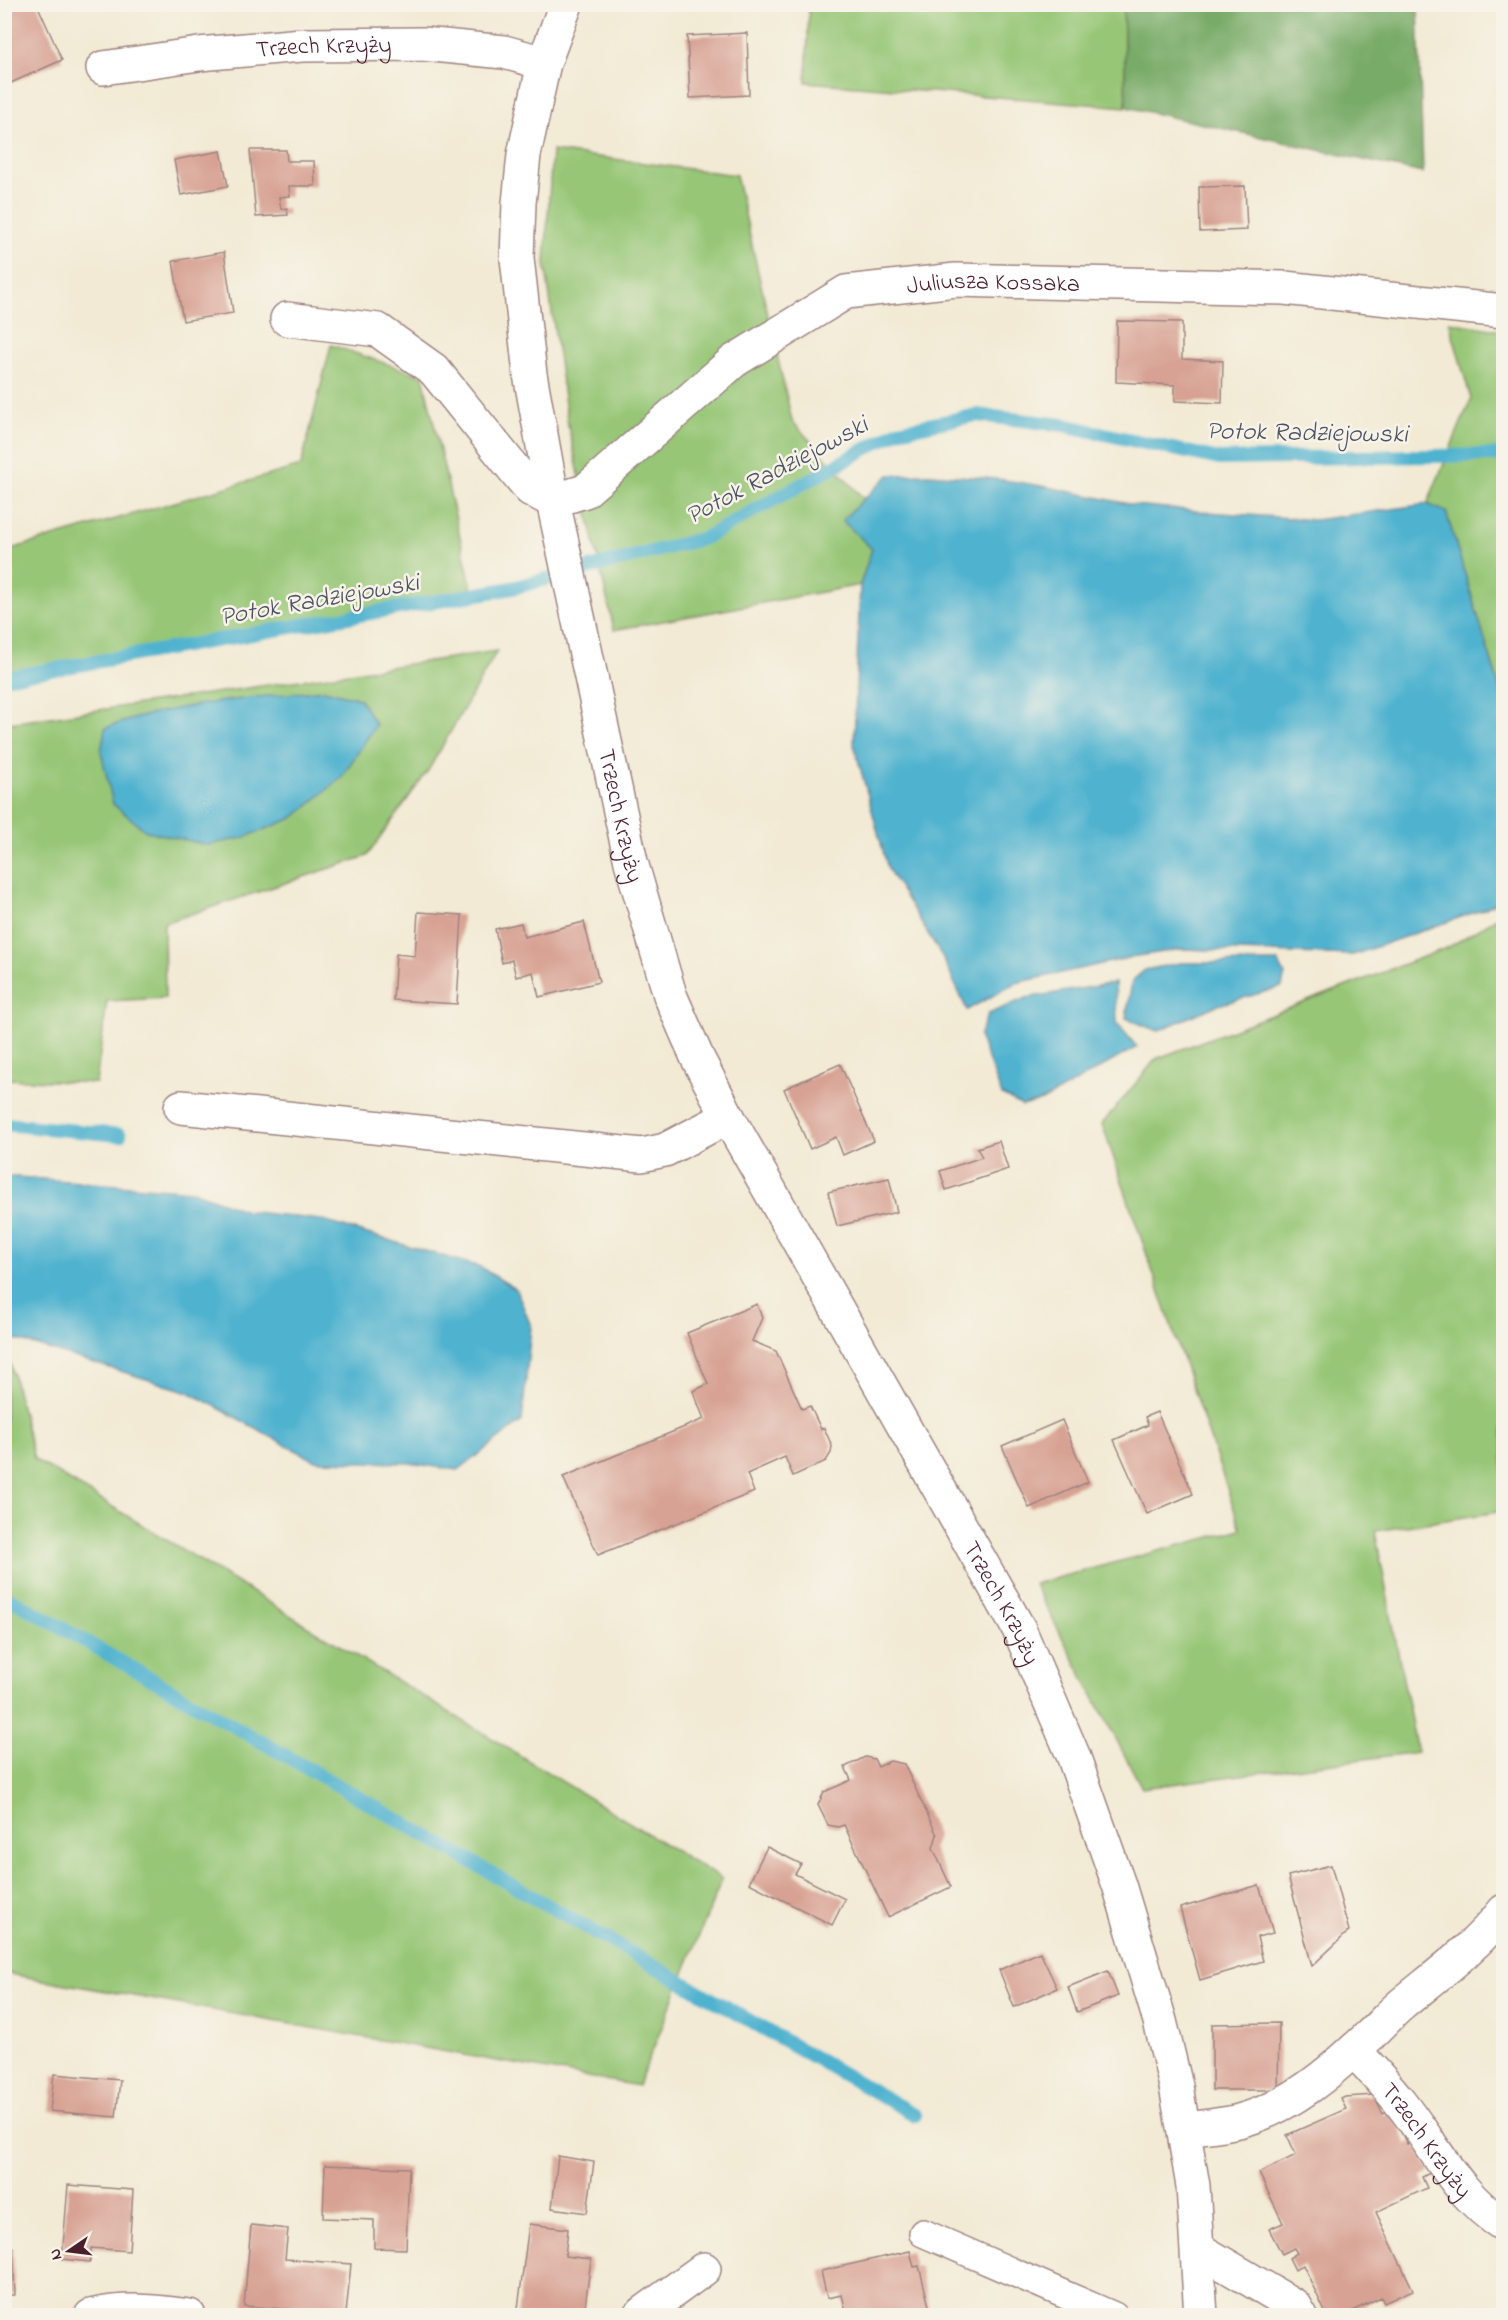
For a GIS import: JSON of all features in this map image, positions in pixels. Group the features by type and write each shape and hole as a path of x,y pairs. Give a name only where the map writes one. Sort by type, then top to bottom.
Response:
{"street":[{"name":"Trzech Krzyży","path":"566,4 544,63 524,155 517,258 530,374 553,501 631,862 666,984 697,1057 728,1117 1019,1629 1073,1755 1119,1885 1160,2021 1185,2129 1193,2186 1201,2316"},
{"name":"Trzech Krzyży","path":"103,68 199,54 302,45 423,44 504,52 544,63"},
{"name":"Juliusza Kossaka","path":"553,501 585,491 734,361 846,292 956,280 1284,288 1503,311"},
{"path":"287,319 378,330 434,370 530,489 553,501"},
{"path":"181,1107 642,1155 665,1150 728,1117"},
{"path":"1185,2129 1240,2120 1278,2106 1298,2095 1354,2050 1399,2006 1468,1950 1490,1929 1503,1911"},
{"name":"Trzech Krzyży","path":"1354,2050 1400,2101 1472,2200 1503,2225"},
{"path":"1198,2249 1295,2306 1301,2316"},
{"path":"639,2316 704,2269"},
{"path":"91,2316 120,2310 147,2310 189,2316"}],"lane":[{"path":"923,2233 1114,2316"}],"green space":[{"path":"809,5 1123,5 1126,107 806,82"},
{"path":"1123,5 1418,5 1423,173 1126,107"},
{"path":"552,151 736,175 792,421 864,499 843,520 872,549 860,585 614,630 568,425 545,263"},
{"path":"1449,322 1503,331 1503,699 1446,512 1427,504 1471,399"},
{"path":"331,345 423,376 473,594 5,672 4,529 11,549 301,466"},
{"path":"497,651 429,769 367,856 164,923 165,998 107,1001 96,1083 5,1079 4,724"},
{"path":"1503,914 1503,1511 1375,1531 1417,1752 1142,1788 1034,1584 1241,1529 1102,1124 1156,1059 1449,947"},
{"path":"5,1342 34,1459 722,1879 638,2086 5,1973"}],"water":[{"path":"929,474 998,479 1134,505 1315,520 1427,504 1446,512 1503,699 1503,898 1484,909 1353,955 1182,949 1137,956 1016,983 967,1010 942,956 888,869 854,745 860,585 872,549 842,520 889,475"},
{"path":"324,690 360,699 376,725 341,778 293,818 243,838 208,845 146,831 113,804 101,752 105,728 185,707"},
{"path":"1278,962 1285,974 1282,987 1215,1006 1157,1031 1126,1018 1132,981 1145,970 1180,963"},
{"path":"1115,983 1117,1023 1137,1047 1042,1101 1022,1106 1002,1095 979,1036 988,1014 1026,998"},
{"path":"4,1176 193,1191 246,1211 320,1220 480,1267 516,1289 531,1326 522,1421 458,1470 409,1463 314,1460 189,1392 5,1336"}],"building":[{"path":"4,4 37,4 62,60 4,86"},
{"path":"747,33 749,95 690,98 687,36"},
{"path":"250,150 286,150 287,161 314,161 315,186 289,186 290,196 279,197 281,209 287,208 288,215 256,217"},
{"path":"221,151 228,186 181,195 174,160"},
{"path":"1245,186 1247,230 1200,232 1199,187"},
{"path":"224,252 233,313 183,321 173,261"},
{"path":"1117,321 1182,322 1182,359 1223,361 1222,403 1175,401 1175,385 1116,382"},
{"path":"418,912 462,915 457,1004 393,1000 396,954 415,956"},
{"path":"584,922 599,982 539,997 533,972 516,977 512,960 502,963 495,929 521,923 524,937"},
{"path":"840,1064 874,1141 843,1155 836,1137 810,1149 784,1089"},
{"path":"999,1141 1008,1169 946,1190 940,1171 982,1157 977,1148"},
{"path":"889,1178 897,1212 837,1226 828,1192"},
{"path":"757,1304 762,1318 752,1341 776,1351 802,1409 810,1406 821,1429 824,1428 832,1446 826,1461 793,1476 785,1457 747,1474 754,1492 598,1555 563,1477 704,1419 693,1391 708,1384 687,1333"},
{"path":"1157,1412 1193,1494 1147,1514 1114,1440 1148,1425 1145,1417"},
{"path":"1062,1420 1088,1482 1029,1508 1002,1446"},
{"path":"1504,1538 1504,1559 1502,1559 1498,1539"},
{"path":"865,1757 874,1759 878,1767 890,1761 904,1764 937,1835 933,1848 951,1887 888,1917 844,1825 838,1827 828,1825 818,1805 824,1792 851,1780 845,1767"},
{"path":"767,1847 801,1864 795,1874 845,1899 832,1925 749,1883"},
{"path":"1331,1865 1349,1931 1312,1966 1288,1876"},
{"path":"1259,1885 1273,1933 1257,1937 1263,1961 1200,1980 1180,1908"},
{"path":"1040,1952 1057,1988 1014,2007 999,1970"},
{"path":"1108,1971 1118,1996 1077,2012 1068,1987"},
{"path":"1279,2023 1278,2090 1212,2090 1212,2024"},
{"path":"54,2074 120,2080 116,2117 50,2111"},
{"path":"1374,2095 1383,2114 1390,2110 1407,2144 1414,2141 1430,2173 1422,2177 1427,2188 1376,2212 1413,2290 1384,2303 1381,2297 1342,2316 1327,2316 1303,2265 1295,2270 1289,2258 1297,2253 1294,2248 1282,2254 1269,2229 1283,2223 1259,2173 1296,2155 1287,2135 1346,2109 1341,2099 1345,2097"},
{"path":"558,2156 594,2162 587,2213 552,2208"},
{"path":"325,2165 409,2168 406,2249 374,2248 374,2220 323,2218"},
{"path":"68,2185 133,2190 129,2251 91,2248 90,2262 62,2259"},
{"path":"529,2224 568,2229 565,2256 591,2259 584,2315 517,2316"},
{"path":"251,2225 288,2229 285,2259 351,2264 346,2314 244,2306"},
{"path":"4,2248 13,2248 15,2295 4,2295"},
{"path":"910,2251 914,2267 919,2266 930,2310 903,2316 847,2316 842,2295 827,2298 821,2271"}],"waterway":[{"name":"Potok Radziejowski","path":"4,678 512,588 705,538 898,431 977,415 1063,425 1219,459 1504,455"},
{"path":"4,1124 120,1135"},
{"path":"4,1595 915,2115"}]}
